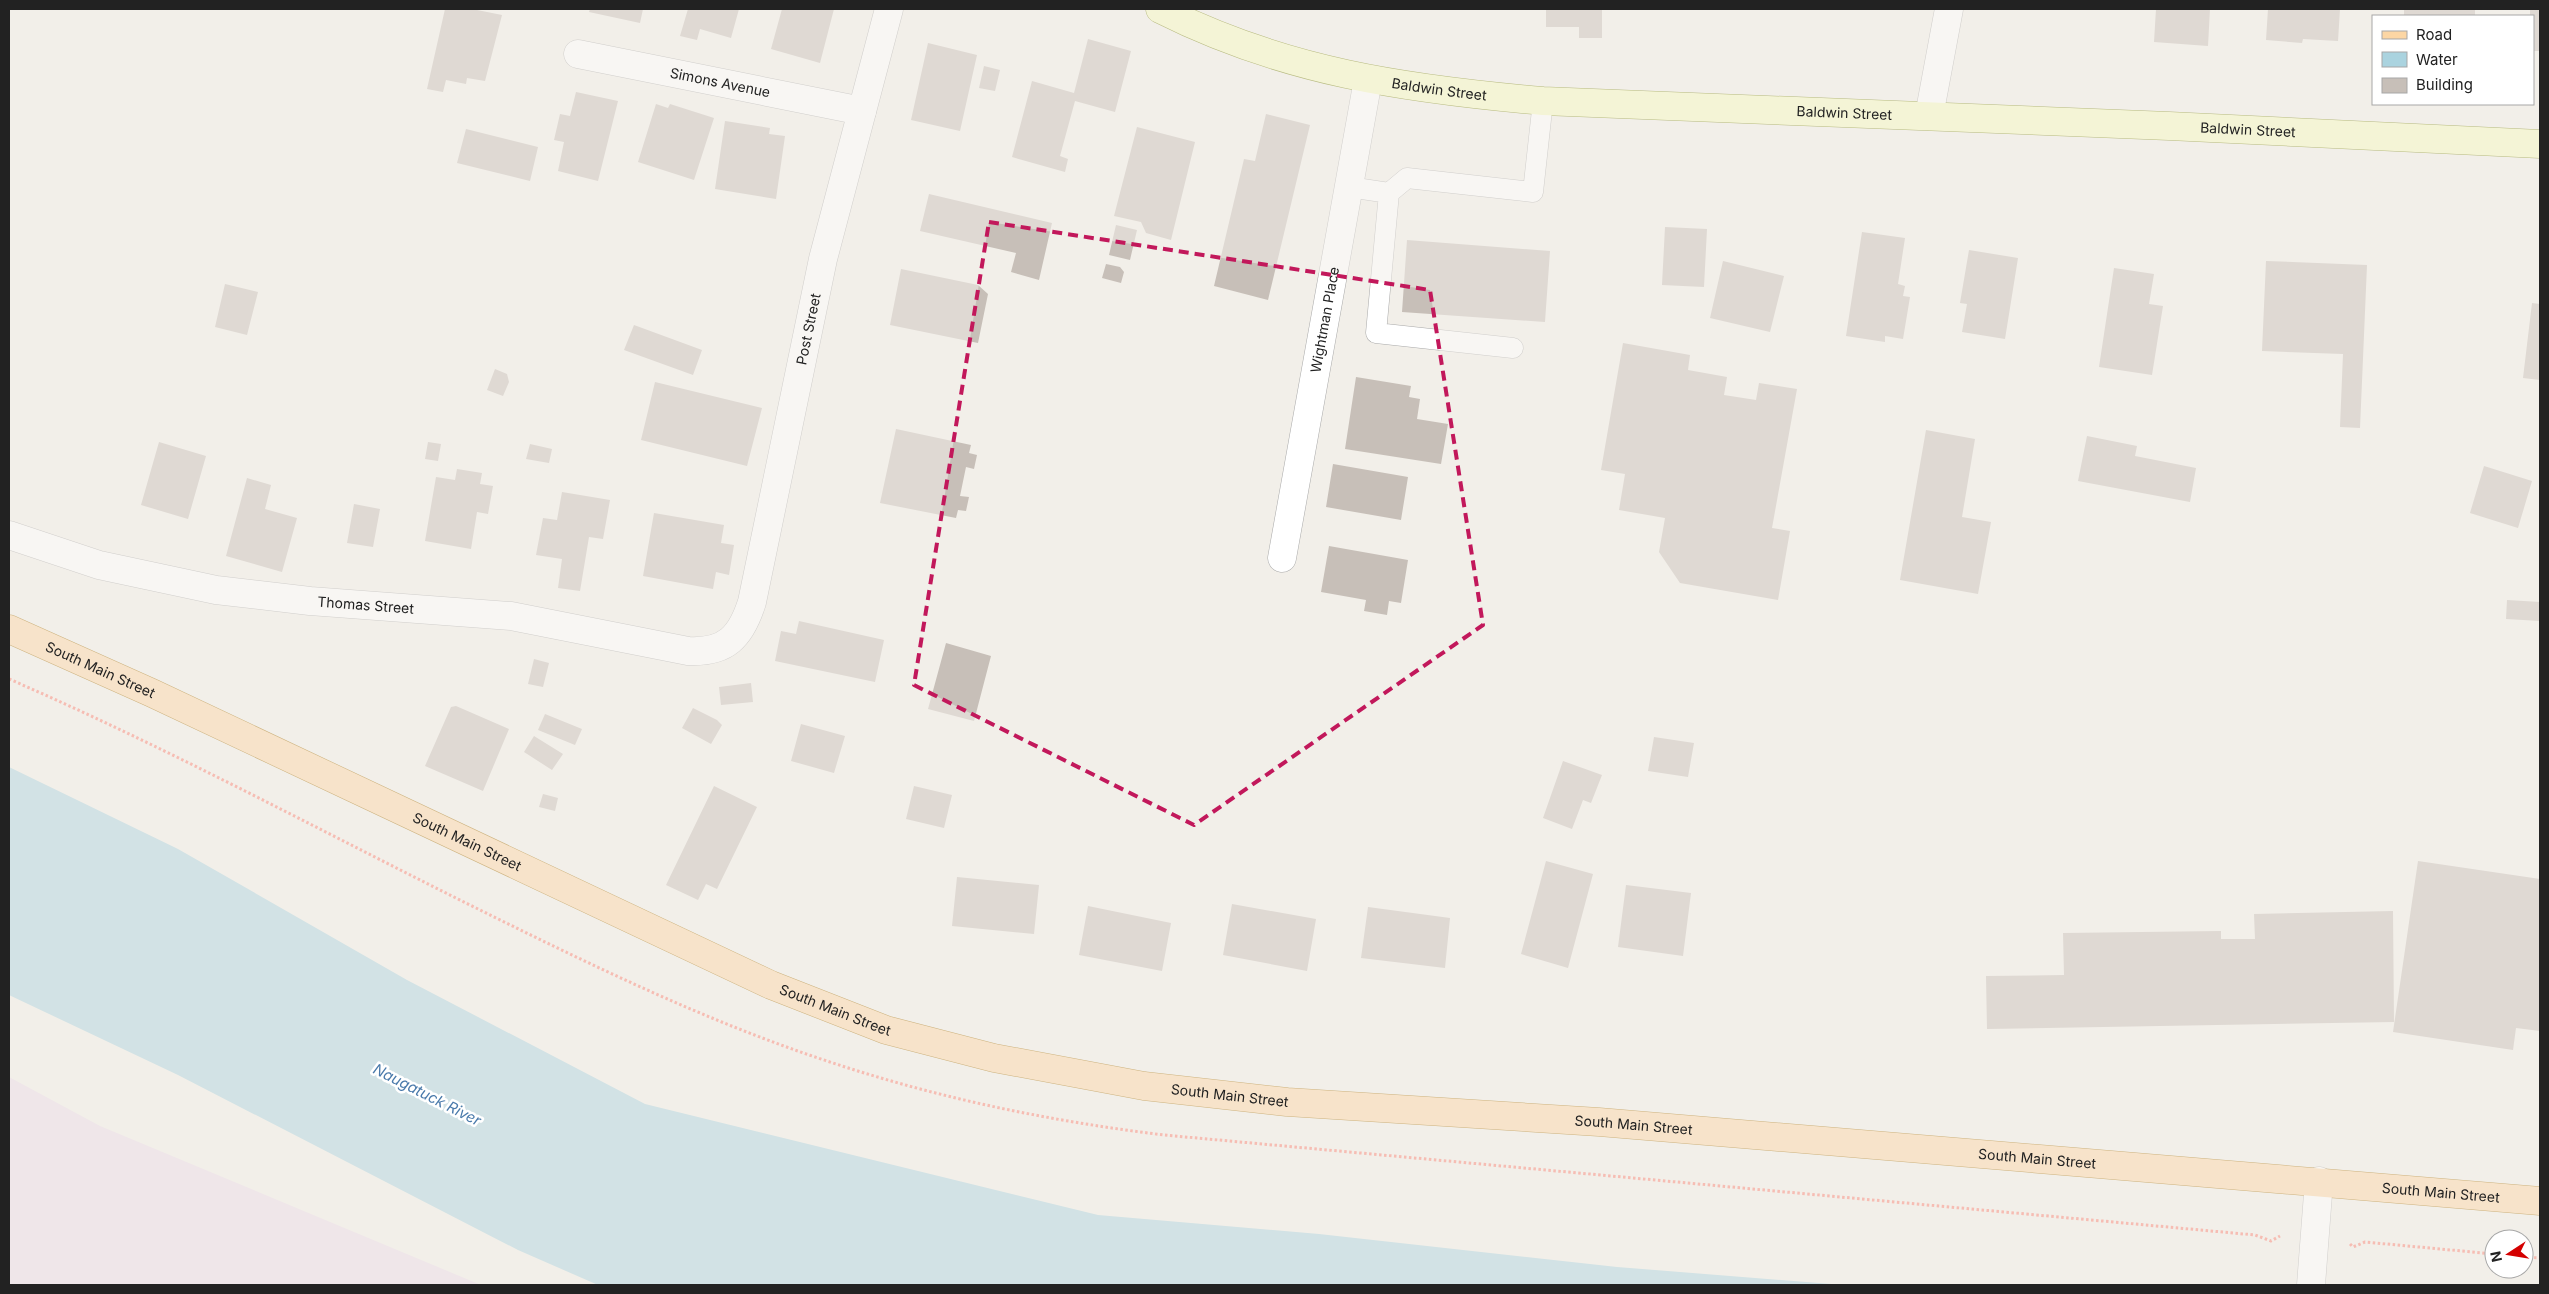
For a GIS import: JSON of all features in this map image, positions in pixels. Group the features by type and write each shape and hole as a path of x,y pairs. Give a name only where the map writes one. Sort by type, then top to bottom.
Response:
{"main road":[{"name":"Baldwin Street","path":"1160,9 1211,33 1272,56 1368,80 1472,95 1543,101 1930,116 2540,144"},
{"name":"South Main Street","path":"9,629 152,693 771,985 886,1030 994,1058 1144,1086 1288,1102 1599,1122 2540,1201"}],"street":[{"name":"Post Street","path":"726,644 742,628 752,602 823,259 889,9"},
{"path":"1930,116 1950,9"},
{"name":"Simons Avenue","path":"578,54 862,111"},
{"name":"Wightman Place","path":"1282,558 1368,80"},
{"name":"Thomas Street","path":"9,535 99,565 156,579 216,590 310,601 511,616 688,651 708,650 726,644"},
{"path":"2311,1285 2319,1181"}],"lane":[{"path":"1514,348 1376,333 1389,193 1407,178 1533,192 1543,101"},
{"path":"1349,187 1389,193"}],"path":[{"path":"2353,1247 2365,1242 2484,1253"}],"highlighted area":[{"path":"989,222 1430,290 1483,625 1194,825 914,685"}],"shaded area":[{"path":"9,1077 100,1126 481,1285 9,1285"}],"water":[{"name":"Naugatuck River","path":"9,767 178,849 407,980 645,1104 1098,1215 1319,1234 1617,1267 1844,1285 598,1285 518,1250 178,1075 9,995"}],"building":[{"path":"445,9 472,9 502,15 485,81 467,78 466,84 446,80 443,92 427,89"},
{"path":"590,9 643,9 640,23 589,12"},
{"path":"688,9 739,9 731,38 700,29 697,40 680,36"},
{"path":"782,9 834,9 820,63 771,49"},
{"path":"1546,9 1602,9 1602,38 1579,38 1579,27 1546,27"},
{"path":"2156,9 2210,9 2208,46 2154,42"},
{"path":"2268,9 2340,9 2338,41 2303,39 2302,43 2266,40"},
{"path":"2404,9 2475,9 2475,15 2404,15"},
{"path":"2530,9 2540,9 2540,51 2534,51 2534,15 2530,15"},
{"path":"1088,39 1131,51 1115,112 1075,101 1060,156 1068,159 1065,172 1012,157 1032,81 1074,93"},
{"path":"928,43 977,55 960,131 911,120"},
{"path":"984,66 1000,70 995,91 979,88"},
{"path":"576,92 618,101 598,181 558,171 564,142 554,140 560,114 570,116"},
{"path":"656,104 668,108 670,104 714,118 694,180 638,162"},
{"path":"1266,114 1310,125 1268,300 1214,286 1244,159 1255,161"},
{"path":"725,121 770,128 769,134 785,136 776,199 715,189"},
{"path":"1137,127 1195,142 1171,240 1146,233 1141,222 1114,216"},
{"path":"466,129 538,147 530,181 457,163"},
{"path":"929,194 1052,223 1039,280 1011,272 1016,253 920,231"},
{"path":"1116,225 1137,230 1130,260 1109,255"},
{"path":"1665,227 1707,229 1704,287 1662,285"},
{"path":"1862,232 1905,238 1898,284 1905,286 1903,296 1910,297 1903,339 1885,336 1885,342 1846,336"},
{"path":"1407,240 1550,251 1545,322 1402,312"},
{"path":"1969,250 2018,258 2005,339 1962,332 1967,304 1960,303"},
{"path":"1723,261 1784,276 1770,332 1710,318"},
{"path":"2266,261 2367,265 2360,428 2340,427 2343,354 2262,351"},
{"path":"1106,264 1120,267 1124,272 1121,283 1102,278"},
{"path":"2114,268 2154,274 2149,304 2163,306 2152,375 2099,367"},
{"path":"901,269 978,285 988,294 978,343 890,325"},
{"path":"225,284 258,292 247,335 215,327"},
{"path":"2532,303 2540,304 2540,380 2523,378"},
{"path":"634,325 702,350 693,375 624,350"},
{"path":"1623,343 1690,355 1688,370 1727,377 1724,395 1756,400 1759,383 1797,389 1772,528 1790,531 1778,600 1680,583 1659,552 1665,518 1619,510 1625,474 1601,470"},
{"path":"495,369 507,374 509,382 503,396 487,390"},
{"path":"1356,377 1411,386 1409,397 1420,399 1417,419 1448,424 1441,464 1345,449"},
{"path":"655,382 762,408 747,466 641,440"},
{"path":"896,429 971,445 969,453 977,455 974,469 966,467 960,496 969,497 966,511 958,510 956,518 880,503"},
{"path":"1926,430 1975,439 1962,517 1991,522 1978,594 1900,580"},
{"path":"2087,436 2137,446 2135,456 2196,468 2190,502 2078,481"},
{"path":"159,442 206,456 188,519 141,505"},
{"path":"428,442 441,444 438,461 425,459"},
{"path":"530,444 552,449 549,463 526,459"},
{"path":"1333,464 1408,477 1401,520 1326,507"},
{"path":"2484,466 2532,481 2518,528 2470,513"},
{"path":"457,469 482,473 480,484 493,486 488,514 477,512 471,549 425,541 436,477 455,480"},
{"path":"247,478 271,485 265,509 297,518 282,572 226,556"},
{"path":"562,492 610,500 603,539 589,537 580,591 558,588 562,559 536,555 543,518 557,520"},
{"path":"354,504 380,509 373,547 347,543"},
{"path":"654,513 724,525 721,543 734,545 729,575 716,572 713,589 643,576"},
{"path":"1329,546 1408,560 1401,603 1389,601 1387,615 1364,611 1366,600 1321,592"},
{"path":"2507,600 2540,602 2540,621 2506,619"},
{"path":"799,621 884,640 875,682 775,661 781,631 796,634"},
{"path":"946,643 991,656 974,721 928,709"},
{"path":"534,659 549,663 543,687 528,684"},
{"path":"751,683 753,702 721,705 719,687"},
{"path":"456,706 509,729 483,791 425,766 451,707"},
{"path":"693,708 717,720 722,725 711,744 682,728"},
{"path":"545,714 582,729 575,745 538,730"},
{"path":"801,724 845,736 834,773 791,761"},
{"path":"534,736 563,754 552,770 524,752"},
{"path":"1654,737 1694,743 1688,777 1648,771"},
{"path":"1563,761 1602,775 1591,803 1583,800 1572,829 1543,818"},
{"path":"714,786 757,807 717,889 706,884 698,900 666,885"},
{"path":"914,786 952,795 944,828 906,819"},
{"path":"543,794 558,798 555,811 539,807"},
{"path":"1546,861 1593,874 1568,968 1521,954"},
{"path":"2418,861 2540,879 2540,1031 2516,1028 2513,1050 2393,1032"},
{"path":"957,877 1039,885 1034,934 952,926"},
{"path":"1626,885 1691,893 1683,956 1618,947"},
{"path":"1232,904 1316,919 1307,971 1223,955"},
{"path":"1088,906 1171,923 1162,971 1079,955"},
{"path":"1368,907 1450,918 1445,968 1361,958"},
{"path":"2393,911 2394,1022 1987,1029 1986,976 2064,975 2063,933 2221,931 2221,939 2255,939 2254,914"}]}
